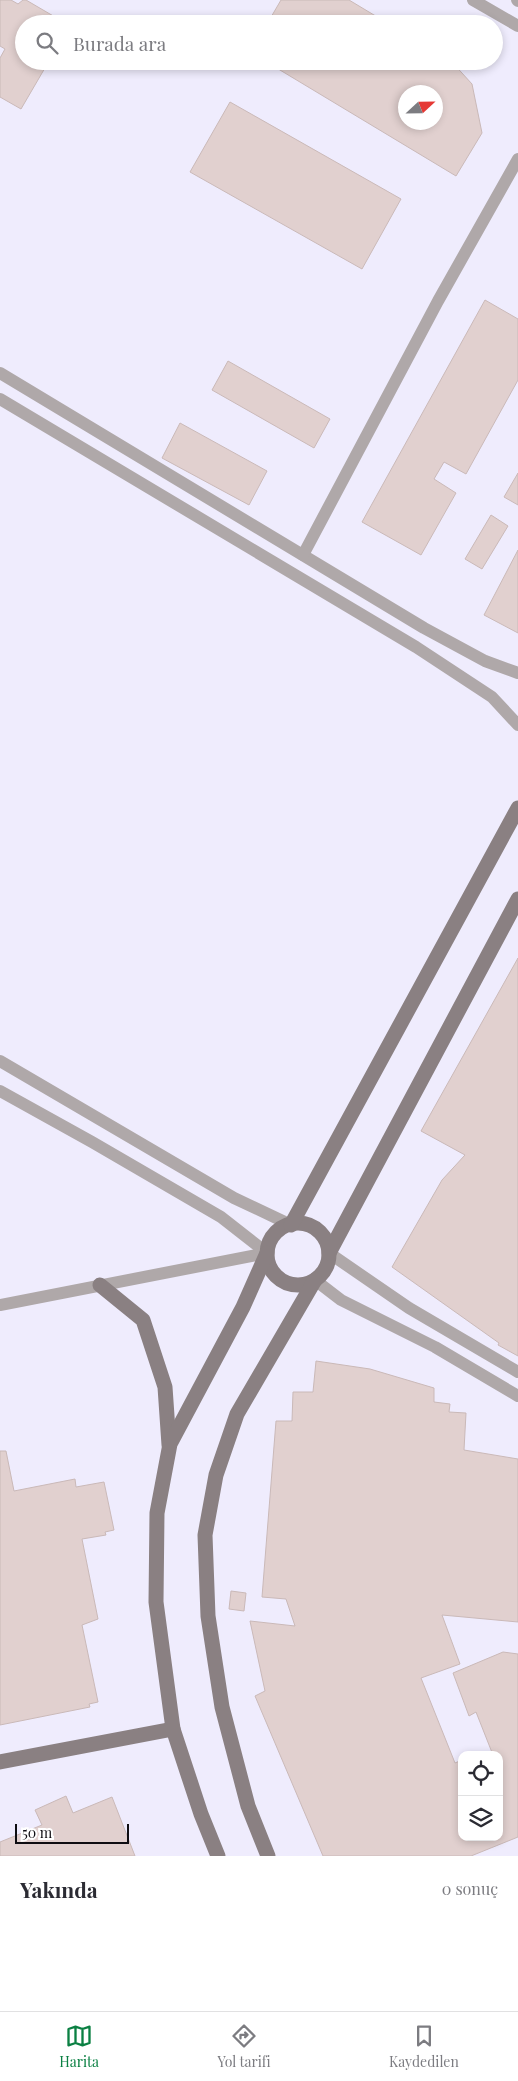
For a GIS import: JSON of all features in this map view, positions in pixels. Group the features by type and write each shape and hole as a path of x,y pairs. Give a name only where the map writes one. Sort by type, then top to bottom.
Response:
{"street":[{"path":"473,0 499,15"},
{"path":"503,17 518,26"},
{"path":"303,555 438,301 518,159"},
{"path":"0,373 424,628 485,660 518,674"},
{"path":"0,399 416,647 492,697 518,725"},
{"path":"218,1856 201,1814 172,1729 156,1602 157,1513 170,1444 243,1307 267,1253 269,1242 275,1233 290,1224 518,808"},
{"path":"268,1856 248,1806 222,1707 208,1616 205,1535 216,1475 237,1414 315,1280 326,1267 329,1253 518,900"},
{"path":"0,1061 234,1198 290,1224 306,1224 318,1230 327,1242 329,1253 409,1308 518,1372"},
{"path":"0,1091 221,1217 267,1253 273,1272 281,1280 295,1285 315,1280"},
{"path":"0,1305 267,1253"},
{"path":"315,1280 341,1300 435,1347 518,1396"},
{"path":"100,1286 143,1320 165,1387 170,1448"},
{"path":"0,1762 172,1729"}],"shaded area":[{"path":"0,0 518,0 518,1856 0,1856"}],"building":[{"path":"0,0 11,0 18,4 26,0 52,15 15,15 15,70 44,70 21,109 0,97 0,58 5,49 0,46"},
{"path":"281,0 349,0 374,15 272,15"},
{"path":"280,70 459,70 472,84 482,133 456,176"},
{"path":"230,102 401,199 362,269 190,172"},
{"path":"485,300 518,319 518,380 466,474 444,462 434,479 456,493 421,555 362,522"},
{"path":"228,361 330,419 314,448 212,390"},
{"path":"180,423 267,471 249,505 162,458"},
{"path":"518,473 518,505 504,497"},
{"path":"491,515 508,526 482,569 465,559"},
{"path":"518,550 518,633 484,615"},
{"path":"518,958 518,1356 498,1345 499,1343 392,1267 442,1180 465,1155 421,1131"},
{"path":"316,1361 370,1369 434,1388 434,1402 450,1404 449,1412 466,1413 464,1450 518,1459 518,1622 442,1615 460,1664 421,1678 455,1763 458,1762 458,1841 503,1841 503,1751 491,1751 476,1712 469,1716 453,1673 503,1652 518,1654 518,1837 471,1856 323,1856 255,1696 265,1691 250,1621 295,1626 286,1599 262,1597 276,1421 292,1421 293,1392 313,1392"},
{"path":"0,1451 6,1451 14,1491 75,1479 76,1487 104,1482 114,1530 105,1532 106,1535 82,1539 98,1619 82,1625 98,1702 89,1704 90,1707 0,1725"},
{"path":"231,1591 246,1593 244,1611 229,1609"},
{"path":"66,1796 73,1813 112,1797 135,1856 0,1856 0,1842 42,1825 35,1810"}]}
